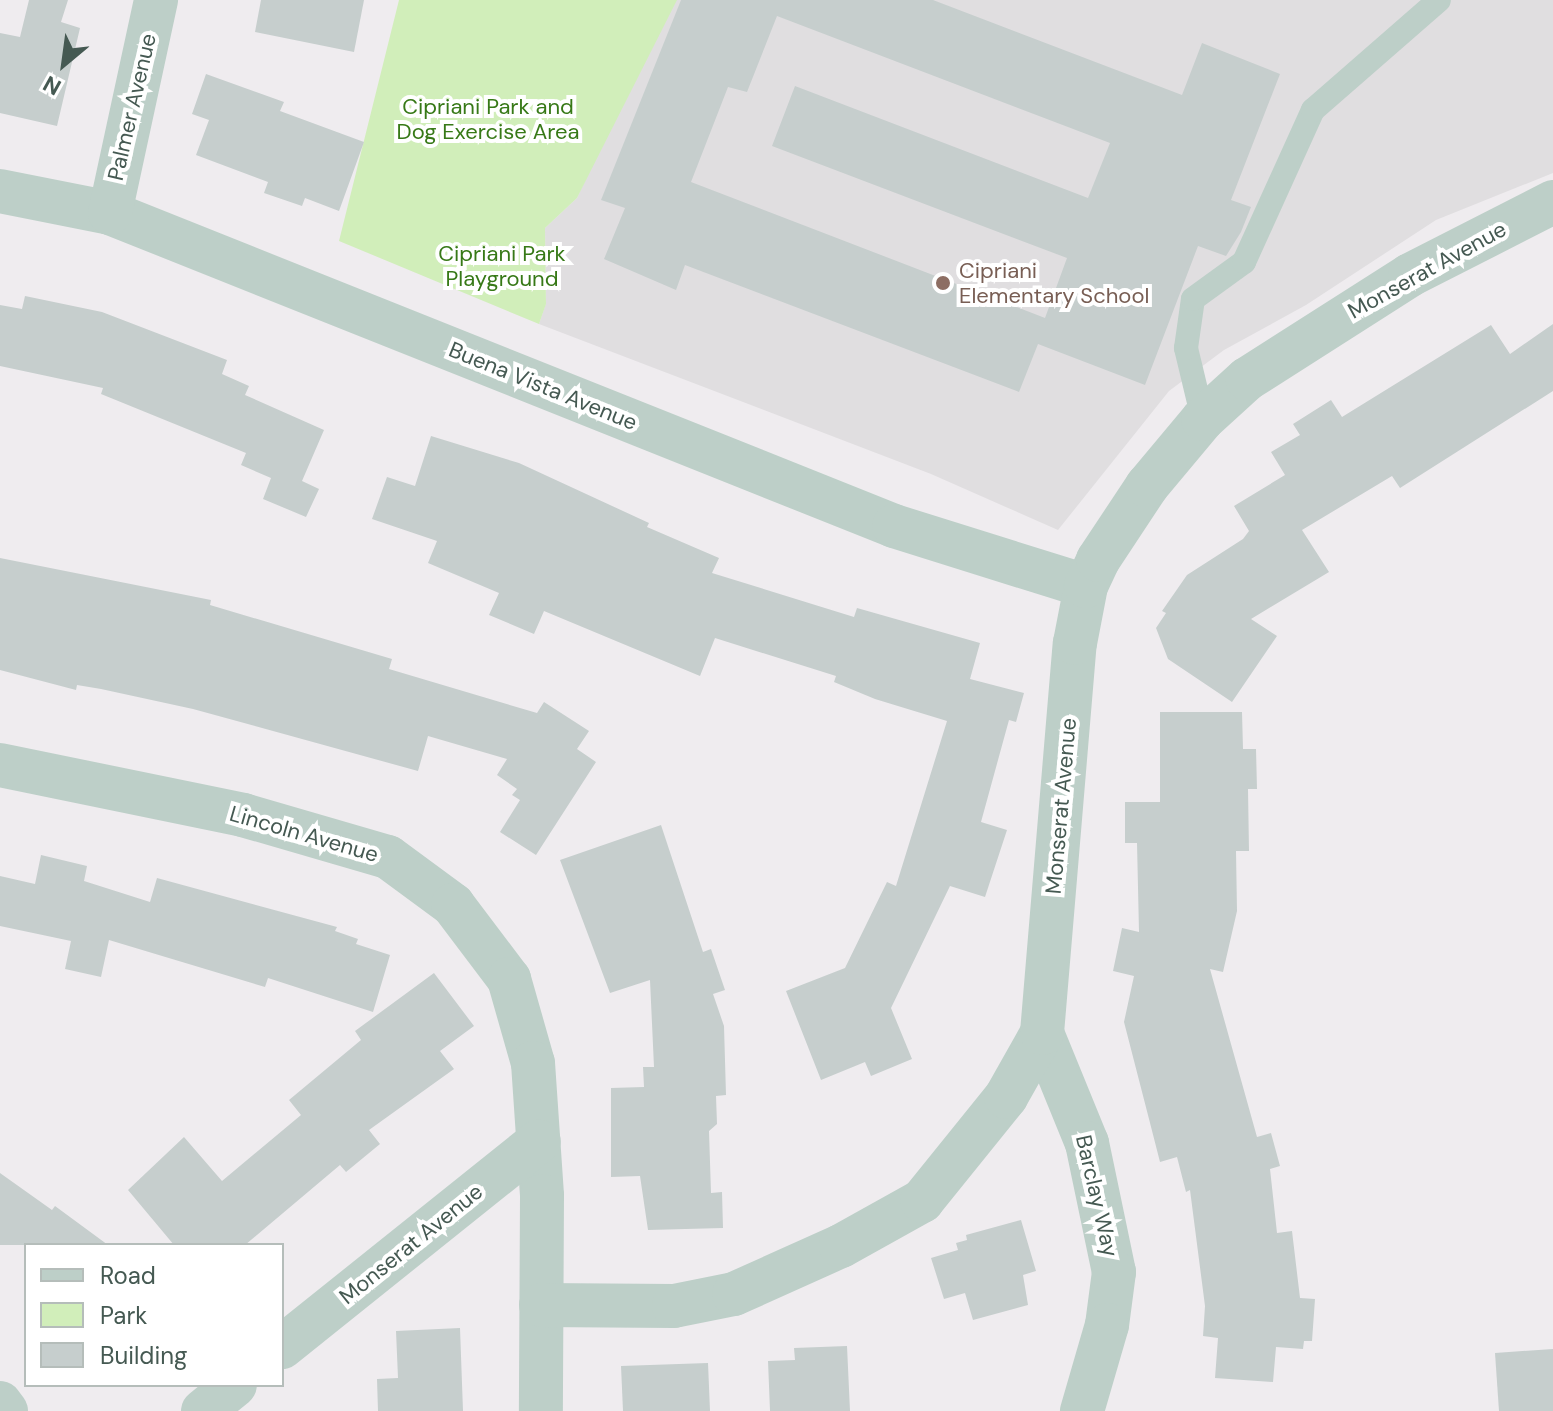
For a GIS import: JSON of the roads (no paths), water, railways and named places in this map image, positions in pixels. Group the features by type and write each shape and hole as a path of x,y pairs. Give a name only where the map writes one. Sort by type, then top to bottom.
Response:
{"street":[{"name":"Palmer Avenue","path":"110,213 156,0"},
{"name":"Buena Vista Avenue","path":"0,191 110,213 894,526 1086,586"},
{"name":"Monserat Avenue","path":"541,1305 674,1306 734,1294 841,1246 922,1201 1006,1097 1042,1033 1075,643 1086,586 1147,486 1203,419 1247,379 1322,328 1410,275 1553,202"},
{"name":"Lincoln Avenue","path":"0,765 243,815 388,857 453,905 509,979 533,1063 539,1141 541,1411"},
{"name":"Barclay Way","path":"1042,1033 1087,1143 1114,1272 1107,1325 1082,1411"},
{"name":"Monserat Avenue","path":"284,1345 539,1141"},
{"path":"203,1411 233,1387"},
{"path":"0,1403 6,1411"}],"lane":[{"path":"1203,419 1186,348 1193,299 1244,262 1313,110 1439,0"}],"place":[{"name":"Cipriani Elementary School","path":"943,283"}],"park label":[{"name":"Cipriani Park and Dog Exercise Area","path":"488,118"},
{"name":"Cipriani Park Playground","path":"502,266"}]}
